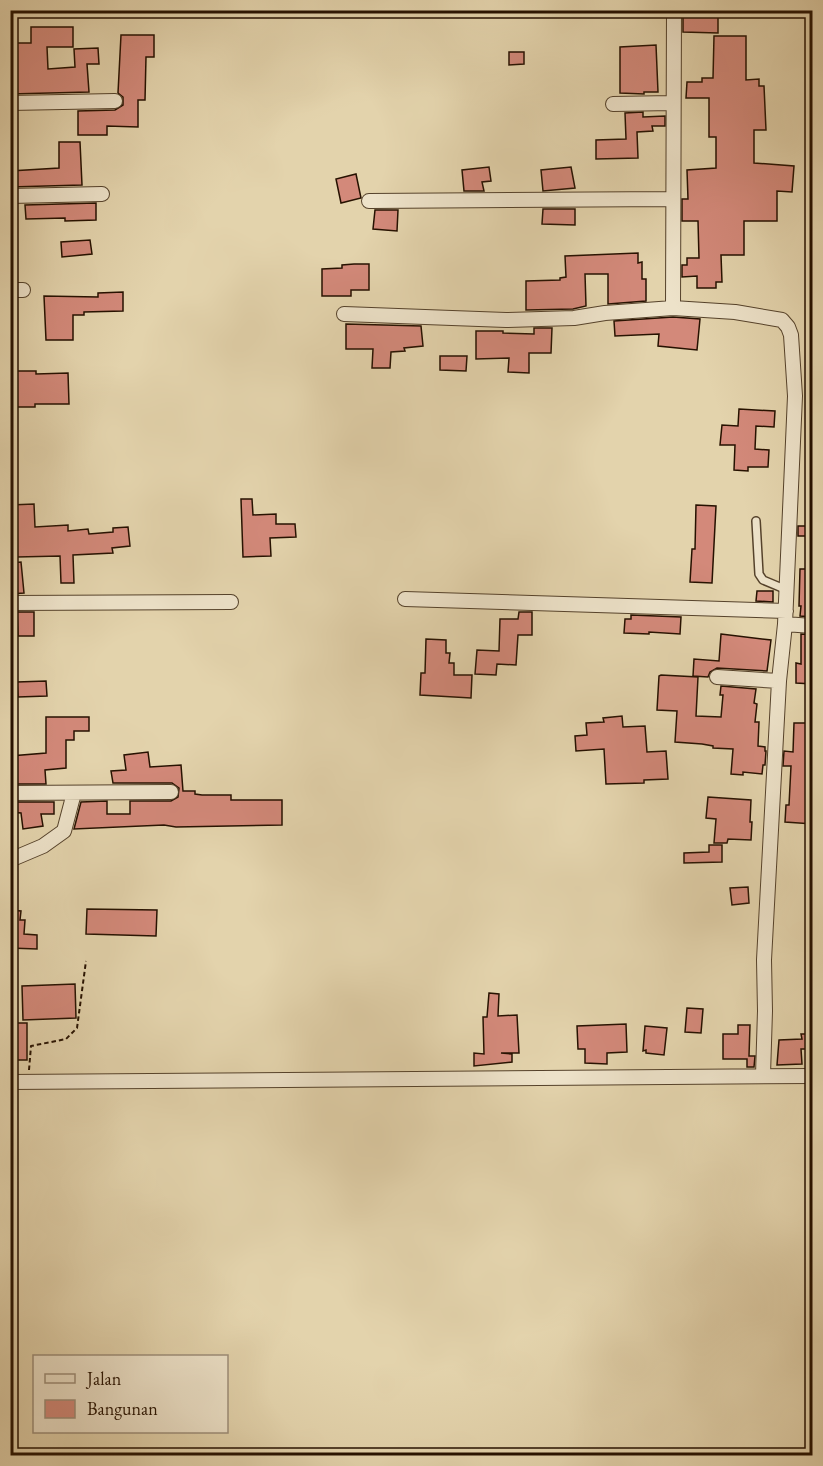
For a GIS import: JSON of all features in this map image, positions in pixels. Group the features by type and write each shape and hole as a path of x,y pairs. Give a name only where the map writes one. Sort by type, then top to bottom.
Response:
{"street":[{"path":"673,308 674,10"},
{"path":"10,103 115,101"},
{"path":"613,104 672,103"},
{"path":"10,196 102,194"},
{"path":"369,201 672,200"},
{"path":"344,314 506,320 574,318 605,313 673,308 735,312 782,320 788,327 791,335 795,396 786,617 779,681 764,960 763,1075"},
{"path":"405,599 786,617 813,626"},
{"path":"10,603 231,602"},
{"path":"717,677 779,681"},
{"path":"10,793 171,792"},
{"path":"10,860 43,846 64,831 74,793"},
{"path":"10,1082 813,1076"}],"lane":[{"path":"756,520 759,574 763,580 787,590"}],"path":[{"path":"28,1082 31,1046 66,1039 77,1028 86,961"}],"building":[{"path":"683,12 718,14 718,33 683,32"},
{"path":"31,27 73,27 73,47 47,47 48,69 75,67 74,49 98,48 99,64 87,64 89,92 10,94 10,43 31,43"},
{"path":"121,35 154,35 154,57 146,57 145,100 138,100 138,127 107,126 107,135 78,135 78,111 115,110 123,105 123,97 118,93"},
{"path":"714,36 746,36 746,80 759,79 759,86 764,86 766,130 754,130 754,163 794,166 792,192 777,191 777,221 744,221 744,255 721,255 722,282 716,282 716,288 697,288 697,276 682,277 682,265 687,265 687,258 699,258 698,221 682,221 682,199 688,199 687,170 716,168 716,137 709,137 709,98 686,98 687,82 702,82 702,78 713,78"},
{"path":"656,45 658,92 620,93 620,47"},
{"path":"509,52 524,52 524,64 509,65"},
{"path":"643,112 643,117 665,116 665,126 652,126 653,131 637,132 638,158 596,159 596,140 626,139 625,113"},
{"path":"59,142 80,142 82,185 10,187 10,171 59,168"},
{"path":"489,167 491,181 482,182 484,191 464,191 462,170"},
{"path":"571,167 575,188 543,191 541,170"},
{"path":"356,174 361,198 341,203 336,179"},
{"path":"96,203 96,220 26,219 25,205"},
{"path":"543,209 575,209 575,225 542,224"},
{"path":"375,210 398,210 397,231 373,229"},
{"path":"90,240 92,254 62,257 61,242"},
{"path":"638,253 638,263 642,262 642,279 646,279 646,301 608,304 608,274 585,274 586,306 573,309 526,310 526,281 560,280 566,277 565,256"},
{"path":"369,264 369,290 351,290 351,296 322,296 322,269 342,268 342,265"},
{"path":"123,292 123,311 84,312 84,315 73,315 73,340 46,340 44,296 98,297 98,293"},
{"path":"673,317 700,319 697,350 658,346 659,334 615,336 614,321"},
{"path":"346,324 421,326 423,346 391,352 390,368 372,368 373,349 346,349"},
{"path":"534,328 552,328 551,353 529,353 529,373 508,372 509,358 476,359 476,331 534,334"},
{"path":"440,356 467,356 466,371 440,370"},
{"path":"16,371 36,371 36,374 68,373 69,404 35,404 35,407 16,407"},
{"path":"739,409 775,411 774,427 756,426 755,449 769,450 768,467 748,467 748,471 734,470 735,445 720,445 722,425 738,426"},
{"path":"241,499 252,499 253,515 276,514 276,524 295,524 296,537 270,538 271,556 243,557"},
{"path":"34,504 35,527 68,525 68,531 88,529 89,534 113,532 113,528 128,527 130,546 112,548 113,553 73,555 74,583 61,583 60,556 17,557 15,525 10,525 10,505"},
{"path":"696,505 716,506 712,583 690,582 692,549 695,549"},
{"path":"798,526 809,526 809,536 798,536"},
{"path":"21,562 24,593 10,594 10,563"},
{"path":"800,569 813,569 813,617 800,616"},
{"path":"757,591 773,591 773,602 756,601"},
{"path":"17,612 34,612 34,636 18,636"},
{"path":"519,612 532,612 532,635 518,635 516,665 497,664 496,675 475,674 477,650 499,651 500,619 518,619"},
{"path":"631,615 681,617 680,634 624,633 625,619 631,619"},
{"path":"721,634 771,640 767,671 717,668 710,672 708,677 693,676 694,659 719,661"},
{"path":"801,634 813,635 813,684 796,683 796,663 801,664"},
{"path":"426,639 446,640 446,653 450,653 449,663 454,663 454,675 472,675 471,698 420,695 421,673 425,673"},
{"path":"659,676 698,677 696,716 721,717 723,695 720,695 721,686 756,689 754,703 757,704 755,722 759,722 758,746 765,747 766,751 762,774 743,772 743,775 731,774 733,749 675,742 677,711 657,710"},
{"path":"46,681 47,696 18,697 17,682"},
{"path":"622,716 623,727 645,726 647,752 666,751 668,779 644,780 644,783 606,784 604,749 576,751 575,736 587,735 586,723 604,722 603,718"},
{"path":"46,717 89,717 89,731 74,731 74,740 66,740 66,768 45,770 46,784 10,784 10,756 46,753"},
{"path":"794,723 813,723 813,824 785,822 786,805 789,805 791,766 783,766 784,751 793,752"},
{"path":"148,752 150,767 181,765 183,791 195,791 195,794 202,795 231,795 231,800 282,800 282,825 176,827 164,825 74,829 81,802 107,801 107,814 130,814 130,801 171,801 178,797 179,788 172,783 113,783 111,771 126,770 124,755"},
{"path":"708,797 751,800 751,840 728,839 727,843 714,843 716,819 706,818"},
{"path":"10,802 54,802 54,814 41,814 43,826 23,829 21,813 10,812"},
{"path":"709,845 722,845 722,862 684,863 684,853 709,852"},
{"path":"748,887 749,903 732,905 730,888"},
{"path":"87,909 157,910 156,936 86,934"},
{"path":"10,910 21,911 20,920 25,920 24,934 37,935 37,949 10,948"},
{"path":"75,984 76,1018 23,1020 22,986"},
{"path":"489,993 499,994 498,1016 517,1015 519,1053 501,1053 512,1054 512,1062 474,1066 474,1053 484,1054 483,1017 487,1017"},
{"path":"687,1008 703,1009 701,1033 685,1032"},
{"path":"10,1023 27,1023 27,1060 10,1060"},
{"path":"626,1024 627,1052 607,1053 607,1064 585,1063 585,1049 578,1049 577,1026"},
{"path":"738,1025 750,1025 749,1056 755,1056 754,1067 747,1067 747,1059 723,1059 723,1034 738,1034"},
{"path":"645,1026 667,1028 664,1055 643,1051"},
{"path":"801,1034 812,1034 813,1039 813,1049 801,1049 802,1064 777,1065 779,1040 802,1039"}]}
